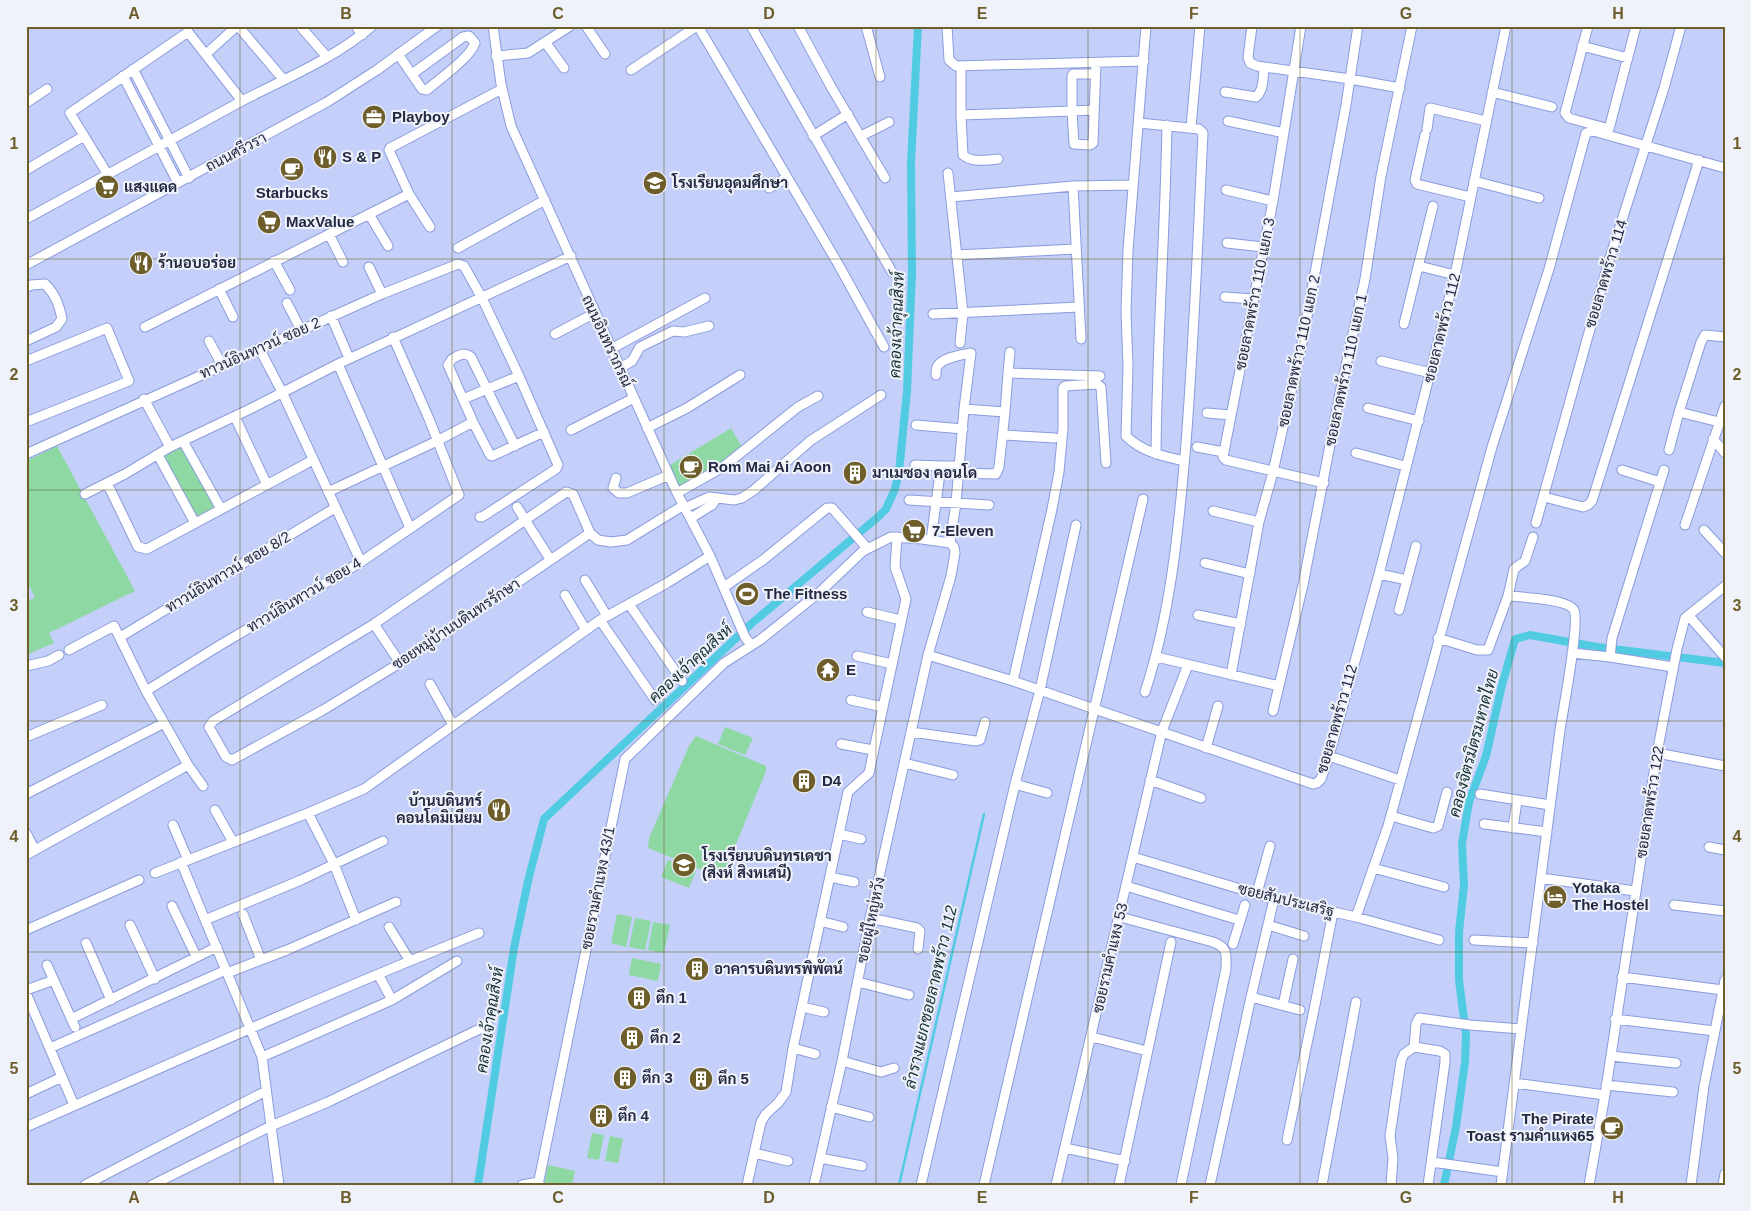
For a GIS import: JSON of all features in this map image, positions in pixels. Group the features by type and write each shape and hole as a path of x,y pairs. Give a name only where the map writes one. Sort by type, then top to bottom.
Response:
{"street":[{"path":"206,54 238,26 284,79"},
{"path":"300,26 327,57"},
{"path":"356,26 362,35"},
{"path":"26,219 242,101 327,57 362,35 372,26"},
{"name":"ถนนศรีวรา","path":"26,265 327,102 377,70 437,26"},
{"name":"ถนนอินทราภรณ์","path":"493,26 496,56 510,126 571,256 576,274 677,493 710,556 745,637 751,645"},
{"path":"496,56 528,53 570,26"},
{"path":"586,26 605,54"},
{"path":"631,70 697,26 837,262 884,347"},
{"path":"751,26 892,272"},
{"path":"798,26 885,178"},
{"path":"866,26 880,77"},
{"path":"947,26 950,60 953,64 961,67 1144,61"},
{"path":"1146,26 1133,185 1126,312 1128,366 1126,436 1139,447 1156,454 1184,461"},
{"path":"1191,127 1200,26"},
{"path":"1252,26 1248,57 1250,63 1264,67 1350,78 1400,88"},
{"name":"ซอยลาดพร้าว 110 แยก 3","path":"1224,452 1273,201 1301,26"},
{"name":"ซอยลาดพร้าว 110 แยก 2","path":"1231,675 1259,522 1273,472 1303,338 1358,26"},
{"name":"ซอยลาดพร้าว 110 แยก 1","path":"1273,711 1303,585 1324,483 1340,393 1365,279 1381,176 1412,26"},
{"name":"ซอยลาดพร้าว 112","path":"928,655 1094,708 1313,784 1321,779 1379,574 1405,466 1431,373 1455,275 1506,26"},
{"path":"1588,26 1565,113 1569,118 1646,145 1725,168"},
{"path":"1608,132 1636,26"},
{"name":"ซอยลาดพร้าว 114","path":"1536,524 1608,264 1681,26"},
{"path":"108,175 70,113 188,32 242,101"},
{"path":"398,54 422,89 427,90 465,57 472,49 474,43 469,36 463,37 412,74"},
{"path":"546,42 564,68"},
{"path":"1582,46 1628,58"},
{"path":"1095,74 1072,75 1074,144 1090,145 1093,143 1096,63"},
{"path":"961,67 963,156 967,159 976,160 998,159"},
{"path":"1225,92 1256,97 1260,95 1264,67"},
{"path":"133,69 189,178"},
{"path":"123,76 178,183"},
{"path":"26,103 47,89"},
{"path":"430,227 409,194 389,150 391,146 502,89"},
{"path":"1492,92 1552,107"},
{"path":"1471,197 1417,184 1415,180 1430,108 1486,122"},
{"path":"961,115 1094,110"},
{"path":"813,136 848,114"},
{"path":"1228,121 1284,133"},
{"path":"861,136 889,122"},
{"path":"1139,123 1191,127 1199,129 1203,133 1191,370 1184,461 1170,587 1157,657 1145,692"},
{"path":"1156,454 1167,125"},
{"path":"1356,916 1391,816 1438,638 1492,447 1549,270 1586,133 1592,131 1608,132"},
{"path":"26,170 84,136"},
{"path":"1544,496 1583,507 1588,506 1592,500 1698,160"},
{"path":"948,173 963,313 960,343"},
{"path":"769,188 786,178"},
{"path":"1474,181 1539,198"},
{"path":"951,196 1073,186 1133,185"},
{"path":"1073,186 1082,338"},
{"path":"1226,190 1273,201"},
{"path":"145,327 409,194"},
{"path":"458,248 545,200"},
{"path":"1404,324 1433,206"},
{"path":"368,214 388,246"},
{"path":"330,234 343,262"},
{"path":"1227,243 1263,247"},
{"path":"956,255 1076,249"},
{"path":"85,494 170,447 349,358 571,256"},
{"path":"274,261 290,290"},
{"name":"ทาวน์อินทาวน์ ซอย 2","path":"26,454 331,316 458,264 464,266 482,298"},
{"path":"1419,266 1455,275"},
{"path":"370,267 382,294"},
{"path":"26,288 31,285 45,284 54,293 60,307 62,319 56,327 26,341"},
{"path":"219,289 233,317"},
{"path":"1225,297 1254,299"},
{"path":"480,517 556,468 557,462 482,298"},
{"path":"611,349 704,298"},
{"path":"287,303 300,330"},
{"path":"933,314 1079,308"},
{"path":"555,334 595,313"},
{"path":"331,316 349,358"},
{"path":"620,368 632,361 640,347 673,331 684,332 709,326"},
{"path":"26,362 107,328 129,381 26,422"},
{"path":"1669,450 1701,342 1705,335 1725,338"},
{"path":"393,337 437,441"},
{"path":"209,341 222,365"},
{"path":"259,348 282,392 361,562"},
{"path":"914,465 941,466 996,474 999,467 1003,435 1010,352"},
{"path":"515,446 471,357 468,354 463,354 452,359 448,365 490,455 494,456 515,446 544,432"},
{"path":"936,375 937,367 941,362 952,357 971,354 956,503 950,543"},
{"path":"1381,361 1431,373"},
{"path":"338,364 410,528"},
{"path":"1008,373 1100,376"},
{"path":"648,428 687,408 740,375"},
{"path":"463,399 519,376"},
{"path":"1013,681 1059,472 1063,428 1063,388 1065,386 1097,384 1101,388 1106,463"},
{"path":"400,663 374,624 566,492 572,494 590,533 598,540 611,542 626,540 684,506 709,497 734,500 742,498 754,490 810,441 882,395"},
{"path":"677,493 723,468 798,407 818,396"},
{"path":"572,430 634,398"},
{"path":"144,400 170,447"},
{"path":"1685,525 1725,406"},
{"path":"1368,408 1419,421"},
{"path":"964,409 1005,412"},
{"path":"1679,412 1719,422"},
{"path":"1207,413 1232,415"},
{"path":"235,416 267,485"},
{"path":"328,492 474,422"},
{"path":"916,425 963,429"},
{"path":"1003,435 1055,438"},
{"path":"1713,439 1725,453"},
{"path":"183,441 221,509"},
{"name":"ทาวน์อินทาวน์ ซอย 4","path":"146,691 361,562 459,495 437,441"},
{"path":"1197,447 1224,452 1223,456 1226,460 1324,483"},
{"path":"1356,453 1405,466"},
{"path":"158,455 195,523"},
{"path":"107,483 138,547 147,549 313,460"},
{"path":"931,540 941,466"},
{"path":"1622,470 1660,482"},
{"path":"1611,655 1612,638 1664,470"},
{"path":"616,478 613,488 618,493 627,494 669,475"},
{"path":"691,518 712,505 716,499"},
{"path":"984,1185 1143,499"},
{"path":"909,500 989,505"},
{"path":"517,507 550,559"},
{"name":"ทาวน์อินทาวน์ ซอย 8/2","path":"120,637 335,508"},
{"path":"724,587 763,560 827,508 832,508 864,545"},
{"path":"1213,511 1259,522"},
{"path":"921,1185 1015,784 1040,690 1076,525"},
{"path":"1704,530 1725,554"},
{"name":"ซอยหมู่บ้านบดินทรรักษา","path":"374,624 213,720 209,727 226,757 232,760 249,751 323,710 400,663 590,533"},
{"path":"747,1185 761,1122 786,1092 793,1048 848,792 869,772 906,599 894,567 897,537"},
{"path":"751,645 760,640 820,592 864,545 897,537 950,543 954,547 955,553 951,576 928,655"},
{"path":"1438,638 1477,650 1488,650 1508,596 1514,569 1525,561 1533,537"},
{"path":"1399,610 1416,546"},
{"path":"155,873 364,789 603,618 710,556"},
{"path":"1205,563 1250,574"},
{"path":"1379,574 1407,580"},
{"path":"585,580 603,618 656,700"},
{"name":"ซอยลาดพร้าว 122","path":"1589,1185 1605,1095 1615,1019 1657,753 1677,649 1685,618 1725,586"},
{"path":"565,595 586,630"},
{"path":"1501,1185 1550,805 1575,632 1575,616 1570,606 1552,601 1508,596"},
{"path":"629,604 682,681"},
{"path":"867,612 901,620"},
{"path":"1198,615 1241,624"},
{"path":"1689,616 1725,657"},
{"path":"69,650 114,626 146,691 188,765 203,786"},
{"name":"ซอยรามคำแหง 43/1","path":"539,1183 623,763 724,663 751,645"},
{"path":"1573,650 1674,663"},
{"path":"26,666 48,661 59,655"},
{"name":"ซอยผู้ใหญ่หวัง","path":"814,1185 928,655"},
{"path":"857,656 892,664"},
{"path":"1157,657 1279,686"},
{"name":"ซอยรามคำแหง 53","path":"1056,1185 1162,731 1188,665"},
{"path":"430,684 454,725"},
{"path":"850,700 882,707"},
{"path":"26,738 102,704"},
{"path":"1206,748 1218,706"},
{"path":"911,732 976,741 980,740 985,722"},
{"path":"26,794 164,723"},
{"path":"841,744 874,750"},
{"path":"1657,753 1725,766"},
{"path":"1329,756 1400,780"},
{"path":"904,763 953,775"},
{"path":"26,833 31,853 188,765"},
{"path":"1150,780 1201,798"},
{"path":"1015,784 1047,793"},
{"path":"1391,816 1433,828 1438,826 1447,792"},
{"path":"1480,794 1550,805"},
{"path":"1513,828 1517,801"},
{"path":"215,810 232,842"},
{"path":"308,813 334,864 356,920"},
{"path":"1484,824 1547,832"},
{"path":"173,825 205,920 262,1057 279,1185"},
{"path":"839,834 861,839"},
{"path":"205,920 301,880 383,841"},
{"path":"1257,893 1270,846"},
{"path":"1709,847 1725,850"},
{"name":"ซอยสันประเสริฐ","path":"1133,857 1274,898 1356,916 1439,940"},
{"path":"1373,868 1444,888"},
{"path":"830,877 854,882"},
{"path":"1541,878 1635,891"},
{"path":"26,930 139,880"},
{"path":"1126,886 1240,920"},
{"path":"1210,1185 1274,898"},
{"path":"50,1048 396,902"},
{"path":"1233,944 1245,905"},
{"path":"1674,905 1725,910"},
{"path":"172,906 196,956"},
{"path":"1287,1140 1333,912"},
{"path":"243,914 261,960"},
{"path":"1120,916 1213,942 1223,947 1226,952 1226,970 1180,1185"},
{"path":"870,918 918,928 920,931 918,949"},
{"path":"820,921 843,927"},
{"path":"130,925 155,978"},
{"path":"1268,925 1304,936"},
{"path":"389,927 410,961"},
{"path":"26,1127 251,1028 479,933"},
{"path":"1474,940 1533,943"},
{"path":"86,942 111,1000"},
{"path":"1119,1185 1171,942"},
{"path":"47,965 73,1023 111,1000 217,947"},
{"path":"1283,1005 1293,959"},
{"path":"262,1057 392,1000 457,961"},
{"path":"811,964 833,970"},
{"path":"378,974 392,1000"},
{"path":"1622,977 1724,985 1704,1086 1691,1185"},
{"path":"54,980 26,992 74,1105"},
{"path":"858,982 909,995"},
{"path":"1251,997 1300,1010"},
{"path":"1322,1185 1356,1002"},
{"path":"802,1007 824,1012"},
{"path":"1414,1047 1416,1024 1419,1018 1457,1024 1521,1029"},
{"path":"1615,1019 1715,1031"},
{"path":"152,1185 270,1126 328,1102 488,1025"},
{"path":"1092,1037 1147,1050"},
{"path":"1391,1185 1393,1158 1390,1136 1401,1061 1404,1054 1414,1047 1440,1050 1445,1054 1428,1185"},
{"path":"793,1048 815,1054"},
{"path":"1611,1056 1676,1063"},
{"path":"842,1061 881,1072 894,1068"},
{"path":"26,1094 62,1077"},
{"path":"1514,1082 1605,1095"},
{"path":"1606,1085 1673,1092"},
{"path":"85,1185 266,1091"},
{"path":"831,1107 869,1117"},
{"path":"1065,1148 1125,1161"},
{"path":"754,1153 788,1160"},
{"path":"820,1158 862,1166"},
{"path":"1432,1162 1502,1172"},
{"path":"1722,1185 1725,1174"},
{"path":"522,1185 539,1183"}],"green space":[{"path":"731,428 745,453 677,493 667,467"},
{"path":"182,443 217,509 196,521 161,454"},
{"path":"57,446 135,591 49,633 54,643 26,655 26,602 35,597 26,580 26,461"},
{"path":"725,727 753,738 745,755 718,744"},
{"path":"696,736 766,766 766,771 724,873 719,877 648,848 649,838 689,746"},
{"path":"668,860 696,871 689,888 661,877"},
{"path":"617,914 632,917 626,947 611,943"},
{"path":"635,918 651,921 645,950 629,947"},
{"path":"653,922 670,925 664,953 648,950"},
{"path":"632,958 661,964 658,981 629,975"},
{"path":"592,1133 604,1135 599,1160 587,1158"},
{"path":"610,1136 623,1139 618,1163 605,1161"},
{"path":"548,1165 575,1171 572,1185 544,1185"}],"waterway":[{"name":"คลองเจ้าคุณสิงห์","path":"478,1185 514,948 528,881 544,819 751,624 878,517 886,509 895,489 899,472 907,391 912,274 911,163 918,26"},
{"name":"คลองจิตรมิตรมหาดไทย","path":"1444,1185 1456,1127 1465,1062 1466,1035 1459,980 1459,932 1464,885 1462,844 1469,802 1486,756 1502,685 1515,639 1530,635 1597,647 1725,663"},
{"name":"ลำรางแยกซอยลาดพร้าว 112","path":"899,1185 984,814"}],"place":[{"name":"Playboy","path":"374,117"},
{"name":"S & P","path":"325,157"},
{"name":"Starbucks","path":"292,169"},
{"name":"โรงเรียนอุดมศึกษา","path":"655,183"},
{"name":"แสงแดด","path":"107,187"},
{"name":"MaxValue","path":"269,222"},
{"name":"ร้านอบอร่อย","path":"141,263"},
{"name":"Rom Mai Ai Aoon","path":"691,467"},
{"name":"มาเมซอง คอนโด","path":"855,473"},
{"name":"7-Eleven","path":"914,531"},
{"name":"The Fitness","path":"747,594"},
{"name":"E","path":"828,670"},
{"name":"D4","path":"804,781"},
{"name":"บ้านบดินทร์ คอนโดมิเนียม","path":"499,810"},
{"name":"โรงเรียนบดินทรเดชา (สิงห์ สิงหเสนี)","path":"684,865"},
{"name":"Yotaka The Hostel","path":"1555,897"},
{"name":"อาคารบดินทรพิพัตน์","path":"697,969"},
{"name":"ตึก 1","path":"639,998"},
{"name":"ตึก 2","path":"632,1038"},
{"name":"ตึก 3","path":"625,1078"},
{"name":"ตึก 5","path":"701,1079"},
{"name":"ตึก 4","path":"601,1116"},
{"name":"The Pirate Toast รามคำแหง65","path":"1612,1128"}]}
